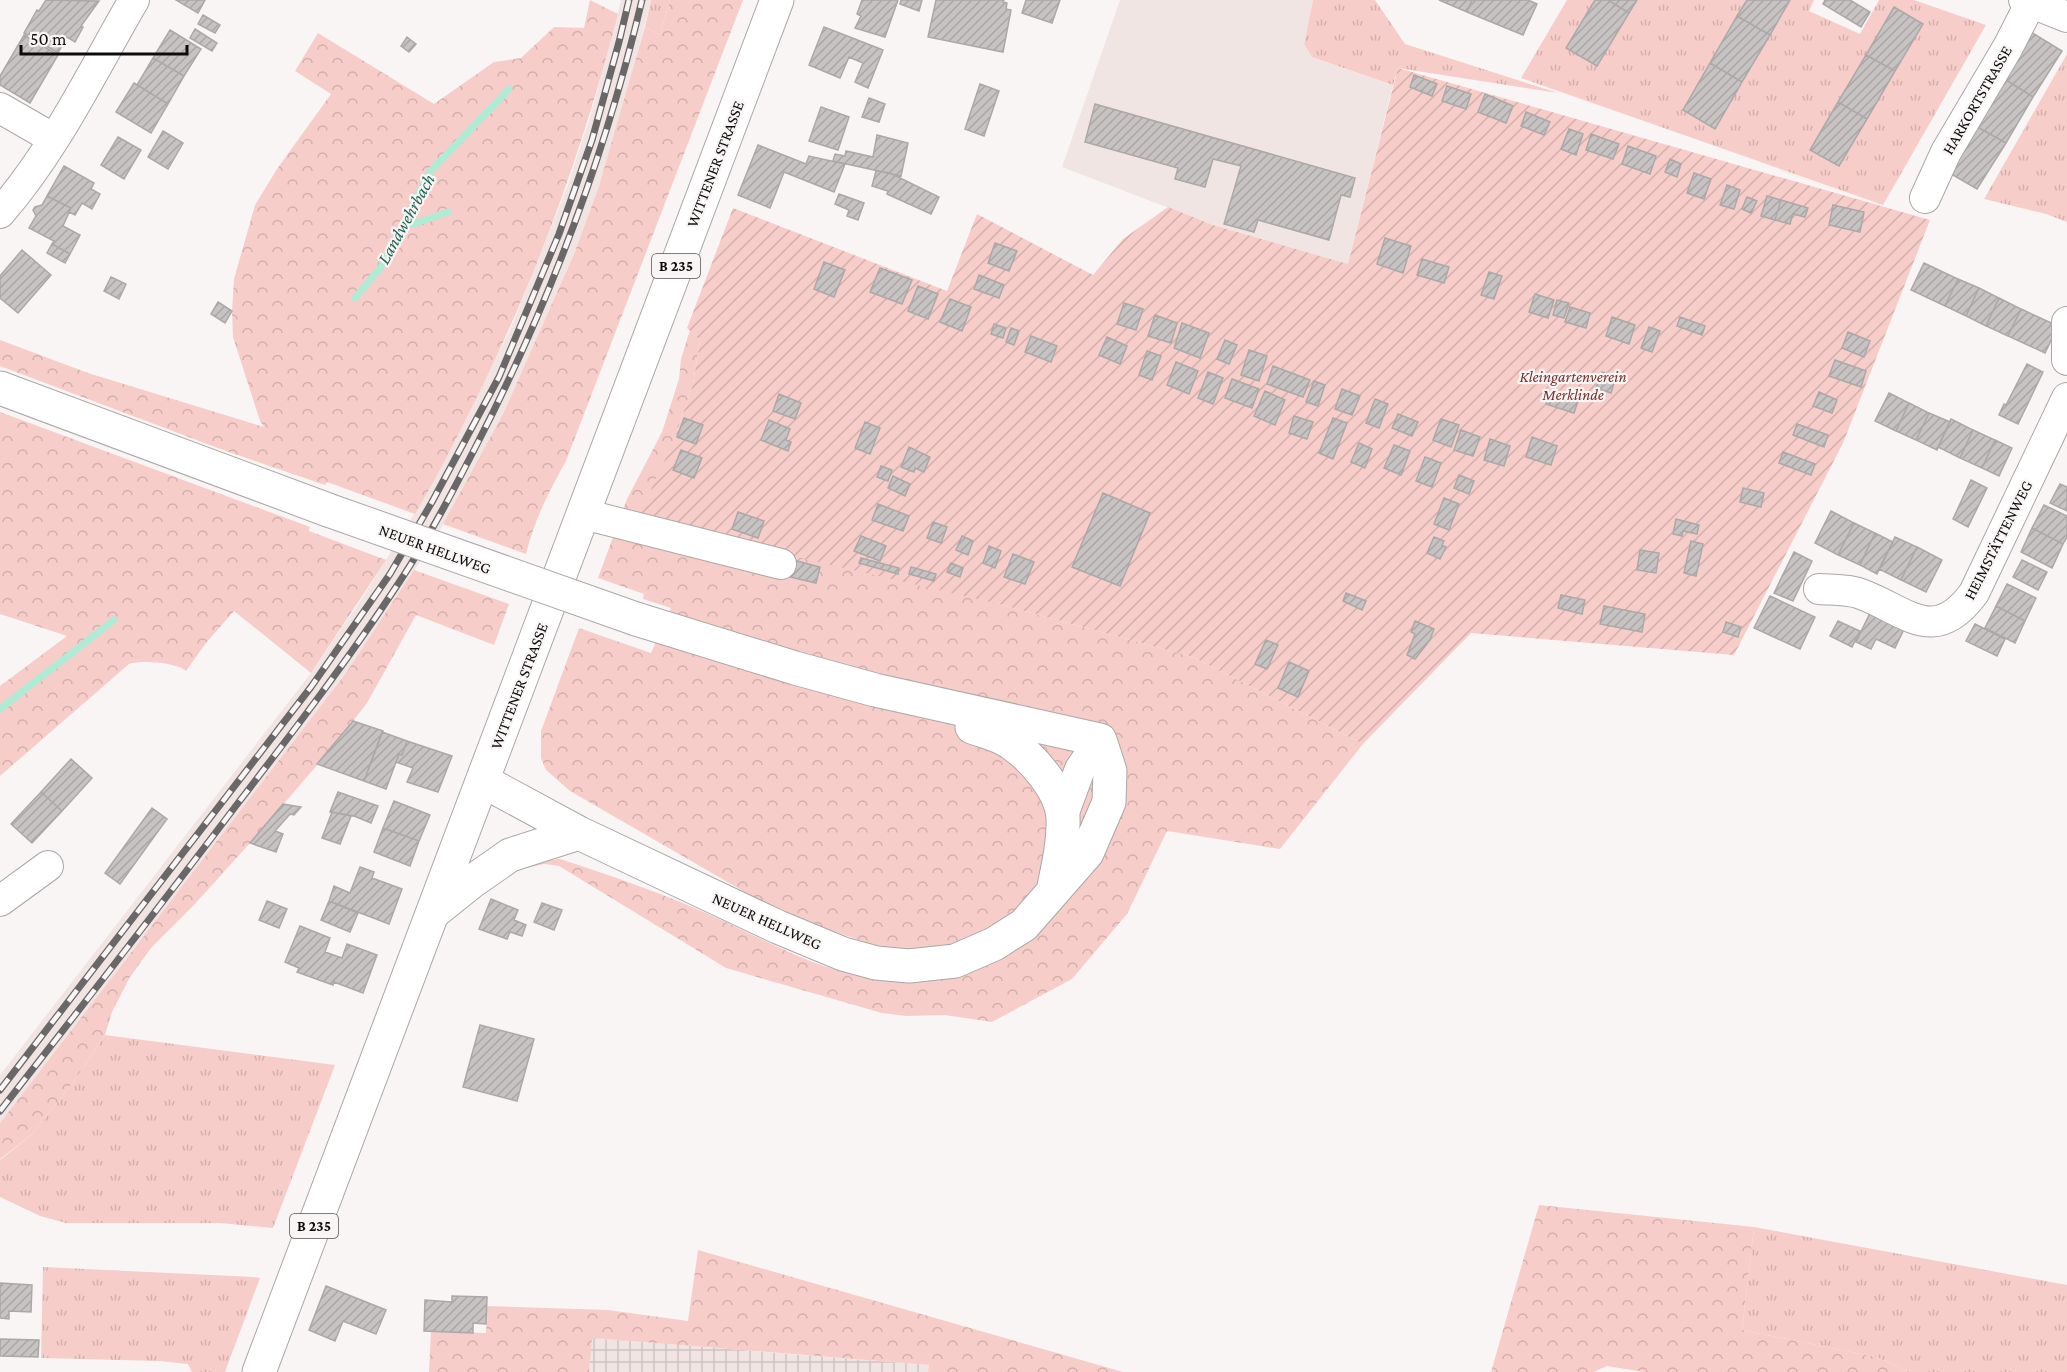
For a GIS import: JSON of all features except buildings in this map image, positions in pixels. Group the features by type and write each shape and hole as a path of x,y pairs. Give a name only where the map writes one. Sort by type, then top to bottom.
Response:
{"main road":[{"name":"WITTENER STRASSE","path":"259,1372 777,0"},
{"name":"NEUER HELLWEG","path":"0,388 328,510 636,619 875,690 1100,740 1110,771 1109,802 1087,853 1024,925 994,944 955,961 909,966 876,963 843,954 778,927 579,833 483,781"},
{"name":"NEUER HELLWEG","path":"875,690 1010,742 1035,763 1052,787 1063,815 1062,845 1053,893"},
{"path":"433,912 510,855 579,833"}],"street":[{"path":"0,213 22,186 54,139 134,0"},
{"name":"HARKORTSTRASSE","path":"1925,198 1946,152 2029,1 2067,17"},
{"path":"0,108 54,139"},
{"path":"2067,322 2067,360"},
{"name":"HEIMSTÄTTENWEG","path":"1819,589 1859,593 1912,618 1926,621 1952,617 1964,607 1974,593 2067,398"},
{"path":"583,514 781,564"},
{"path":"1063,815 1080,769 1100,740"},
{"path":"0,902 48,866"}],"shaded area":[{"path":"621,0 651,0 627,94 599,186 574,254 503,414 454,507 393,605 346,673 0,1123 0,1075 311,673 363,597 424,498 510,330 568,185 592,111"},
{"path":"1120,0 1313,0 1304,44 1312,57 1393,85 1348,264 1213,225 1062,167"},
{"path":"591,1338 929,1365 928,1372 589,1372"}],"green space":[{"path":"590,0 618,14 591,111 559,205 523,298 502,344 449,452 415,514 327,482 325,485 223,450 0,366 0,340 88,373 264,427 260,421 233,337 234,279 255,205 277,169 331,94 295,71 318,33 434,104 494,62 521,58 554,27 584,28"},
{"path":"651,0 670,0 660,35 645,27"},
{"path":"670,0 743,0 566,461 543,506 526,554 443,524 503,414 574,254 599,186 645,27 660,35"},
{"path":"1313,0 1375,0 1405,44 1558,93 1398,68 1393,85 1312,57 1304,44"},
{"path":"1567,0 1814,0 1809,11 1860,34 1879,0 1914,0 1986,25 1883,205 1521,78"},
{"path":"2067,54 2067,222 2046,214 1984,199"},
{"name":"Kleingartenverein Merklinde","path":"1398,68 1930,220 1843,443 1734,655 1471,633 1363,744 1193,657 999,604 637,520 674,440 693,384 700,340 687,328 733,208 947,291 977,214 1093,275 1123,239 1168,207 1213,225 1348,264"},
{"path":"1559,93 1910,216 1561,94"},
{"path":"690,330 700,340 693,384 674,440 999,604 1193,657 1363,744 1280,849 1167,831 1127,914 1072,979 992,1022 945,1015 907,1016 882,1013 726,968 559,866 544,864 527,868 560,859 670,898 805,959 868,978 862,941 818,926 750,895 570,791 546,770 541,758 541,731 579,628 651,653 671,608 643,599 644,594 598,578 627,499 662,432 679,379 681,359"},
{"path":"0,412 310,527 309,531 386,560 311,673 234,611 206,643 186,671 158,663 129,664 0,776 0,686 67,636 0,614"},
{"path":"414,570 509,604 494,645 416,615 367,703 337,742 250,843 151,948 130,977 112,1012 105,1035 72,1084 31,1135 0,1159 0,1123 346,673"},
{"path":"105,1035 335,1065 273,1228 220,1223 66,1223 40,1216 0,1197 0,1160 31,1135 72,1084"},
{"path":"1539,1205 1754,1227 1742,1330 1876,1357 1910,1372 1644,1372 1607,1366 1593,1372 1491,1372"},
{"path":"1754,1227 2067,1285 2067,1372 1910,1372 1876,1357 1742,1330"},
{"path":"698,1250 1123,1372 928,1372 929,1365 592,1338 589,1372 429,1372 431,1331 486,1333 487,1306 608,1310 688,1321"},
{"path":"43,1267 260,1278 225,1372 192,1372 188,1364 159,1361 41,1358"}],"waterway":[{"name":"Landwehrbach","path":"355,298 381,267 429,173 509,89"},
{"path":"401,228 448,212"},
{"name":"Landwehrbach","path":"0,709 114,620"}],"railway":[{"path":"0,1090 311,687 390,574 432,502 499,377 559,234 592,140 629,0"},
{"path":"0,1111 320,696 381,610 430,533 501,396 550,286 611,116 642,0"}]}
